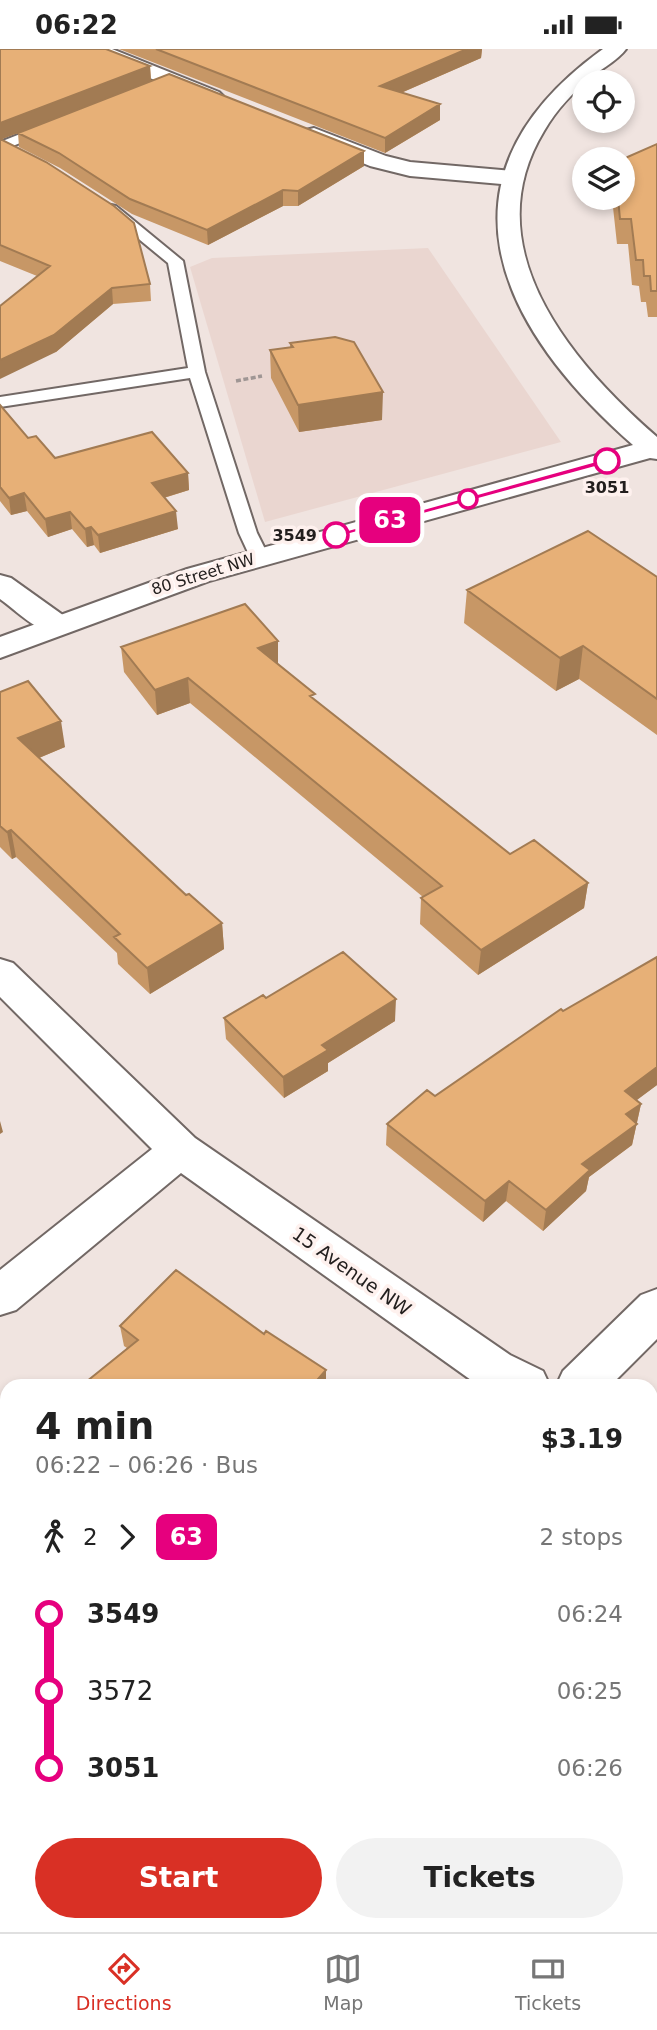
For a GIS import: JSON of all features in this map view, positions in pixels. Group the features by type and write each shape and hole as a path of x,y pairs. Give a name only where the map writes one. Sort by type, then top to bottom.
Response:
{"street":[{"path":"94,49 236,105"},
{"path":"616,49 568,85 540,117 525,142 513,178 508,205 511,249 534,313 579,376 655,450"},
{"path":"288,125 396,166 430,172 513,178"},
{"name":"80 Street NW","path":"0,648 141,594 259,557 655,450"},
{"path":"0,584 56,625"},
{"name":"15 Avenue NW","path":"0,973 180,1150 499,1379"},
{"path":"0,1296 180,1150"},
{"path":"586,1379 657,1309"}],"lane":[{"path":"148,89 172,80"},
{"path":"1,146 66,120"},
{"path":"1,146 22,157"},
{"path":"100,202 175,261 197,372 248,533 259,557"},
{"path":"0,402 197,372"}],"path":[{"path":"235,381 262,376"}],"shaded area":[{"path":"428,248 561,442 265,522 190,267 212,258"}],"building":[{"path":"0,49 106,49 150,66 0,123"},
{"path":"156,49 467,49 380,86 440,104 385,138"},
{"path":"169,74 364,151 298,191 283,190 207,230 130,199 59,153 18,133"},
{"path":"0,139 46,162 114,206 134,223 150,284 112,288 54,335 0,360 0,306 50,266 0,245"},
{"path":"657,144 657,291 651,291 650,276 644,276 643,260 636,260 631,219 620,219 619,210 635,210 635,154"},
{"path":"335,337 354,342 383,392 298,405 270,350 293,347 290,343"},
{"path":"0,405 28,438 36,436 55,458 152,432 188,473 152,483 176,511 98,535 91,527 85,529 70,512 45,519 24,493 9,498 0,487"},
{"path":"588,531 657,577 657,699 583,646 560,658 467,590"},
{"path":"245,604 278,641 258,648 315,694 310,696 510,854 534,840 588,883 481,950 421,898 442,886 188,678 155,690 121,647"},
{"path":"28,681 61,721 18,738 186,895 189,894 222,923 147,968 114,937 120,934 11,830 7,832 0,826 0,692"},
{"path":"343,952 396,999 322,1045 328,1050 283,1077 224,1018 263,995 266,998"},
{"path":"657,957 657,1067 625,1091 641,1104 626,1114 637,1124 582,1164 590,1170 546,1210 509,1181 485,1201 387,1124 427,1090 435,1096 561,1009 563,1011"},
{"path":"176,1270 264,1334 266,1331 326,1370 318,1379 90,1379 138,1340 120,1326"}],"bus line":[{"name":"63","path":"336,535 607,461"}],"place":[{"name":"3051","path":"607,461"},
{"name":"3549","path":"336,535"}]}
